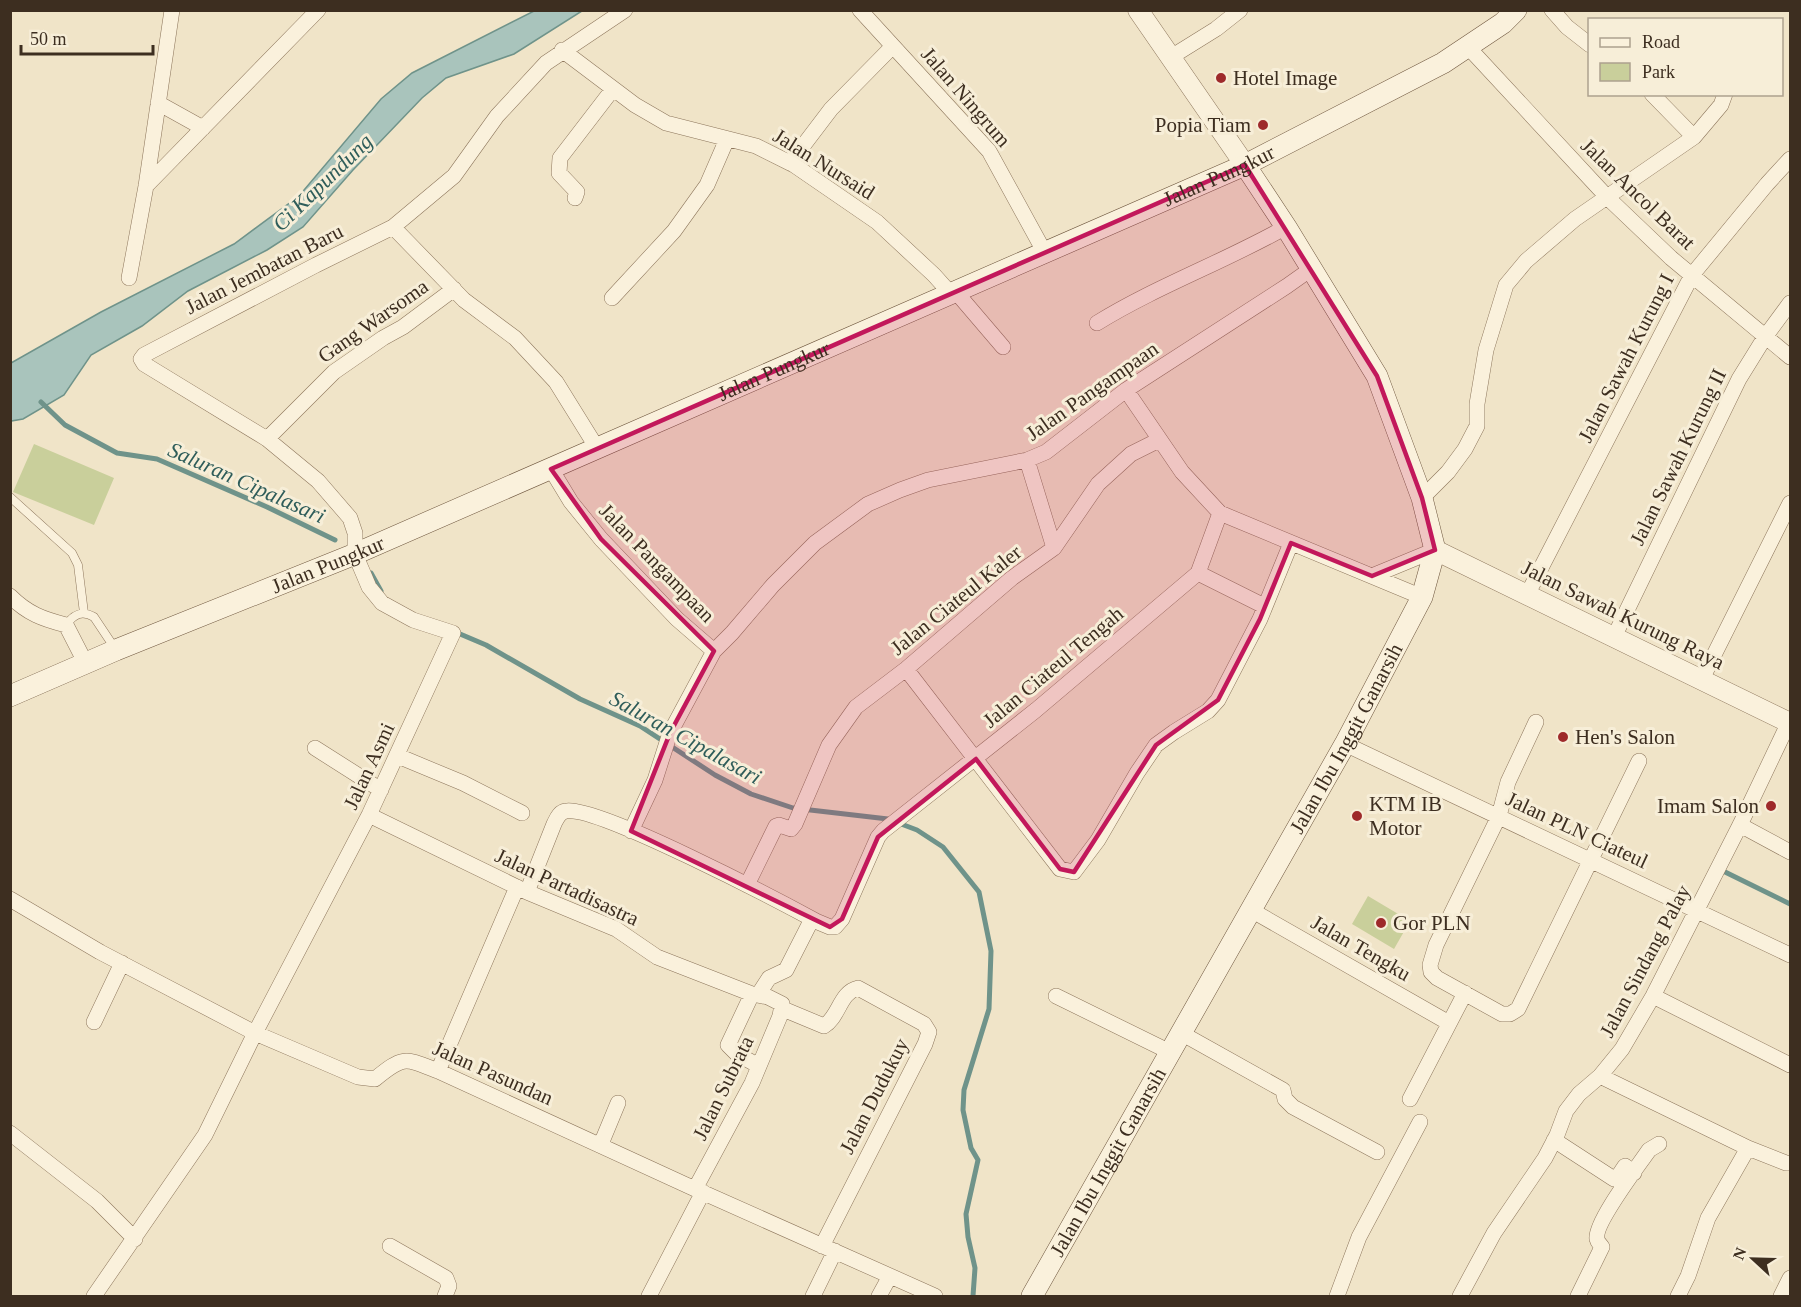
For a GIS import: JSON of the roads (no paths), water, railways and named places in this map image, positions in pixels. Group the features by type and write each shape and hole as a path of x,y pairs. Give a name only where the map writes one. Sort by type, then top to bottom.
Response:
{"main road":[{"name":"Jalan Pungkur","path":"10,696 116,650 355,554 1245,165 1443,63 1503,23 1516,10"},
{"name":"Jalan Ibu Inggit Ganarsih","path":"1032,1296 1345,744 1422,597 1435,550 1422,498 1377,376 1286,227 1245,165"}],"street":[{"path":"129,278 146,186 172,10"},
{"path":"146,186 318,10"},
{"name":"Jalan Jembatan Baru","path":"355,554 355,533 350,518 318,481 267,438 144,364 141,360 144,355 316,265 393,228 454,176 497,116 546,63 562,50 625,10"},
{"name":"Jalan Ningrum","path":"860,10 989,151 1046,253"},
{"path":"1138,10 1245,165"},
{"path":"1171,57 1240,10"},
{"path":"1552,10 1567,27 1588,43"},
{"path":"790,163 831,109 893,46"},
{"name":"Jalan Ancol Barat","path":"1468,47 1608,198 1671,258 1765,338 1791,357"},
{"name":"Jalan Nursaid","path":"562,50 635,105 666,123 756,146 790,163 877,222 953,293 1003,347"},
{"path":"575,198 577,192 559,173 560,158 613,89"},
{"path":"1654,96 1694,137"},
{"path":"1422,498 1448,472 1465,449 1477,426 1477,404 1486,350 1506,285 1526,261 1575,219 1694,137 1721,105 1724,96"},
{"path":"158,103 203,128"},
{"path":"612,298 674,231 707,185 727,139"},
{"name":"Jalan Sawah Kurung I","path":"1527,595 1692,275 1767,184 1791,159"},
{"path":"1097,323 1129,304 1254,245 1286,227"},
{"path":"393,228 464,300 515,338 556,382 597,448"},
{"name":"Jalan Pangampaan","path":"550,469 571,502 601,539 677,620 714,651 773,585 815,543 868,504 928,480 1027,460 1046,452 1126,390 1278,292 1311,268"},
{"name":"Gang Warsoma","path":"267,438 334,372 403,327 454,289"},
{"name":"Jalan Sawah Kurung II","path":"1614,637 1739,380 1765,338 1791,303"},
{"path":"1126,390 1182,472 1220,513 1422,597"},
{"name":"Jalan Ciateul Kaler","path":"747,885 776,826 792,829 829,746 856,707 906,669 1012,578 1054,548 1098,484 1131,454 1159,440"},
{"path":"1027,460 1054,548"},
{"path":"1702,679 1791,503"},
{"name":"Jalan Ciateul Tengah","path":"812,918 830,927 839,925 878,837 976,759 1198,573 1220,513"},
{"path":"906,669 1060,869 1074,872 1098,840 1156,745 1213,707 1260,619 1291,543"},
{"path":"1372,576 1435,550"},
{"name":"Jalan Sawah Kurung Raya","path":"1435,550 1790,721"},
{"name":"Jalan Asmi","path":"94,1296 205,1135 255,1033 369,815 453,633 413,620 382,603 369,587 355,554"},
{"path":"1198,573 1264,606"},
{"path":"10,596 19,605 39,617 66,625 86,664"},
{"path":"631,831 655,780 670,733 714,651"},
{"name":"Jalan Sindang Palay","path":"1460,1296 1494,1233 1526,1188 1554,1140 1571,1103 1600,1076 1623,1049 1697,910 1790,721"},
{"path":"1536,722 1508,782 1499,816 1436,945 1430,965 1431,972 1437,978 1502,1014 1510,1014 1518,1009 1639,761"},
{"name":"Jalan PLN Ciateul","path":"1345,744 1791,955"},
{"path":"315,748 381,790"},
{"path":"398,756 463,783 522,813"},
{"path":"438,1071 554,824 560,813 567,810 600,817 747,885 812,918 786,970 769,978 755,995 728,1045 737,1054 759,1066"},
{"name":"Jalan Partadisastra","path":"369,815 522,890 616,929 657,957 755,995 772,998 782,1006"},
{"path":"1740,825 1791,852"},
{"name":"Jalan Pasundan","path":"10,899 122,963 255,1033 358,1077 375,1079 393,1064 404,1060 438,1071 935,1296"},
{"name":"Jalan Tengku","path":"1251,910 1449,1023"},
{"path":"94,1022 122,963"},
{"name":"Jalan Dudukuy","path":"782,1006 824,1026 831,1021 849,991 858,988 924,1024 929,1032 828,1249"},
{"path":"1410,1099 1465,993"},
{"path":"1056,996 1170,1052"},
{"path":"1653,996 1791,1065"},
{"name":"Jalan Subrata","path":"649,1296 752,1083 782,1006"},
{"path":"1181,1033 1283,1090 1286,1099 1293,1107 1377,1152"},
{"path":"1600,1076 1748,1148 1786,1163"},
{"path":"600,1144 618,1103"},
{"path":"1336,1296 1359,1237 1420,1122"},
{"path":"10,1133 97,1201 135,1239"},
{"path":"1554,1140 1615,1179 1625,1166 1634,1173"},
{"path":"1578,1296 1602,1247 1598,1241 1598,1232 1610,1208 1649,1150 1659,1144"},
{"path":"1678,1296 1688,1276 1707,1218 1748,1148"},
{"path":"390,1246 446,1278 449,1286 445,1296"},
{"path":"813,1296 828,1249"},
{"path":"879,1296 891,1276"},
{"path":"1781,1296 1791,1278"}],"lane":[{"path":"10,497 72,553 78,565 84,613"},
{"path":"66,625 71,618 84,613 94,617 116,650"}],"water":[{"name":"Ci Kapundung","path":"534,11 582,11 514,54 446,78 422,98 353,170 303,227 267,250 188,291 142,326 91,355 64,395 23,419 11,421 11,363 101,312 234,244 299,196 381,99 412,73"}],"waterway":[{"name":"Saluran Cipalasari","path":"41,402 65,425 117,453 157,459 267,507 335,540"},
{"name":"Saluran Cipalasari","path":"371,573 381,591"},
{"name":"Saluran Cipalasari","path":"453,631 486,645 580,699 640,726 715,775 751,794 793,808 888,819 917,830 943,847 979,892 991,951 989,1009 964,1090 963,1110 971,1148 978,1160 966,1214 968,1237 975,1268 973,1296"},
{"path":"1721,870 1790,904"}],"place":[{"name":"Hotel Image","path":"1221,78"},
{"name":"Popia Tiam","path":"1263,125"},
{"name":"Hen's Salon","path":"1563,737"},
{"name":"Imam Salon","path":"1771,806"},
{"name":"KTM IB Motor","path":"1357,816"},
{"name":"Gor PLN","path":"1381,923"}]}
